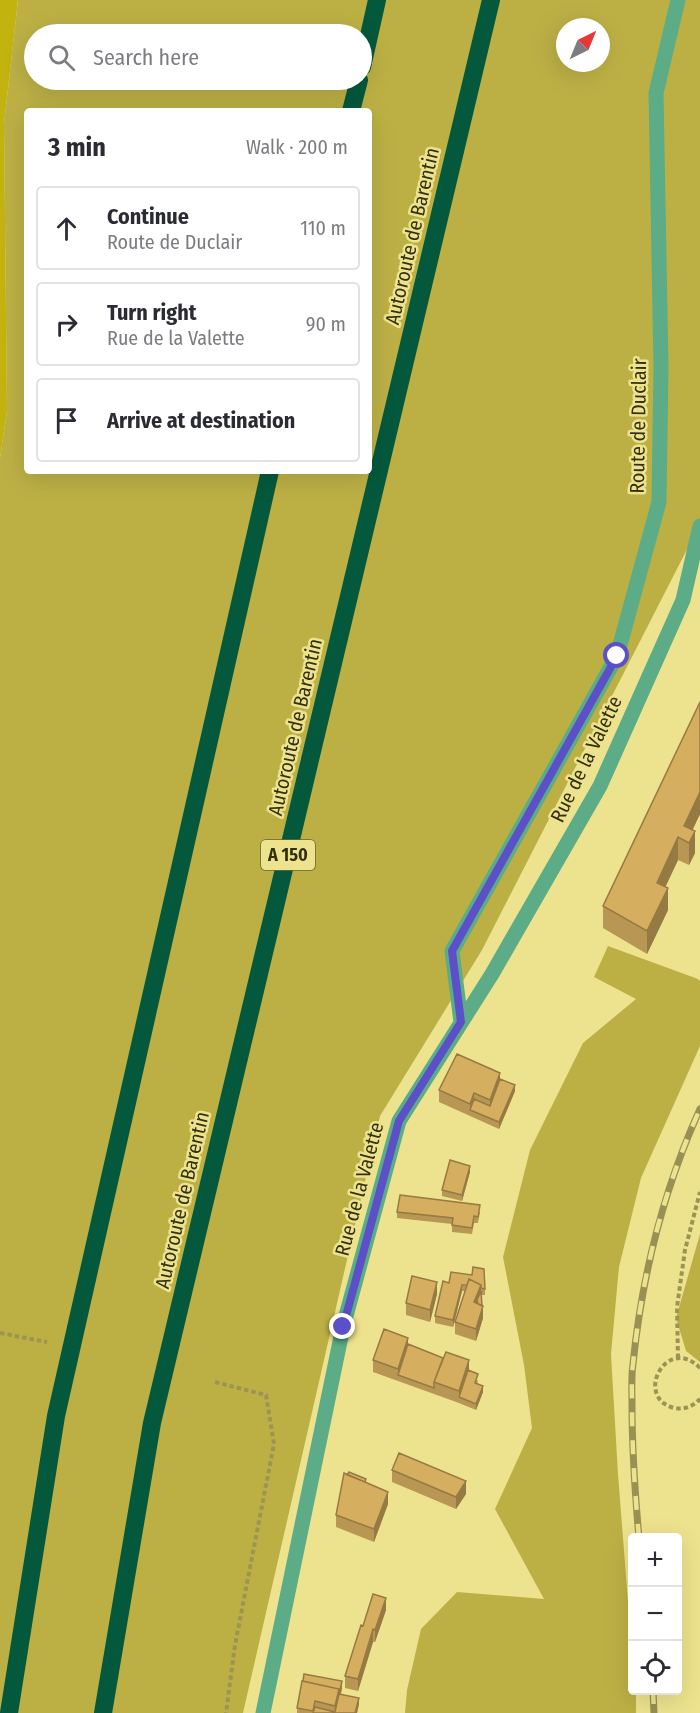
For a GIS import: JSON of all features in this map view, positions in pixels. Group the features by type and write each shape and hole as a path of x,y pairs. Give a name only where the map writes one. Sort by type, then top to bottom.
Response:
{"highway":[{"path":"372,24 377,0"},
{"name":"Autoroute de Barentin","path":"103,1713 152,1423 491,0"},
{"path":"352,108 356,90"},
{"path":"9,1713 56,1416 269,474"}],"street":[{"name":"Route de Duclair","path":"461,1022 452,951 617,656 659,502 661,367 656,93 678,0"},
{"name":"Rue de la Valette","path":"263,1713 343,1327 399,1121 492,974 600,786 683,600 700,526"}],"path":[{"path":"678,1358 677,1307 685,1250 700,1192"},
{"path":"0,1333 47,1342"},
{"path":"700,1368 687,1359 678,1358 666,1362 658,1371 655,1386 657,1394 665,1404 677,1408 692,1406 700,1399"},
{"path":"215,1382 266,1395 274,1444 235,1645 226,1713"}],"shaded area":[{"path":"0,0 18,0 4,124 7,411 0,458"},
{"path":"18,0 700,0 700,524 482,950 380,1116 243,1713 0,1713 0,458 7,411 4,124"},
{"path":"608,946 700,981 700,1046 641,1178 619,1267 611,1354 628,1602 628,1695 636,1695 636,1713 405,1713 407,1690 421,1629 457,1592 544,1599 495,1509 532,1428 524,1365 503,1257 530,1150 583,1043 636,999 594,977"},
{"path":"700,1234 700,1362 686,1351 676,1318"}],"building":[{"path":"700,702 700,792 684,826 695,831 689,843 678,837 657,883 668,888 647,931 603,906"},
{"path":"457,1054 500,1073 490,1100 474,1093 470,1104 439,1090"},
{"path":"500,1079 515,1085 499,1122 470,1110 474,1099 490,1106"},
{"path":"450,1160 470,1166 462,1195 442,1190"},
{"path":"400,1195 480,1205 478,1217 474,1216 472,1228 452,1225 453,1218 397,1212"},
{"path":"473,1267 484,1269 485,1289 469,1279 467,1285 462,1285 453,1320 435,1316 443,1281 449,1283 451,1272 472,1275"},
{"path":"412,1276 437,1282 430,1310 406,1303"},
{"path":"469,1279 481,1285 474,1302 483,1306 476,1329 455,1322"},
{"path":"481,1291 482,1306 477,1300"},
{"path":"384,1329 408,1338 398,1369 373,1360"},
{"path":"408,1344 443,1358 434,1388 398,1375"},
{"path":"446,1352 469,1360 459,1391 434,1382"},
{"path":"468,1370 478,1374 475,1383 483,1386 476,1404 459,1397"},
{"path":"399,1453 466,1481 456,1497 392,1470"},
{"path":"349,1472 366,1479 365,1482 347,1475"},
{"path":"344,1473 388,1492 374,1529 336,1515"},
{"path":"373,1594 386,1598 375,1630 373,1629 358,1679 345,1676 361,1625 363,1626"},
{"path":"304,1674 342,1681 339,1695 339,1689 303,1681"},
{"path":"302,1681 339,1689 335,1706 315,1701 313,1711 297,1708"},
{"path":"339,1694 359,1698 355,1713 313,1713 315,1707 335,1712"}],"railway":[{"path":"639,1533 633,1455 632,1390 637,1331 648,1265 665,1202 700,1109"},
{"path":"653,1695 654,1713"}],"route":[{"path":"343,1327 399,1121 461,1022 452,951 617,656"}]}
